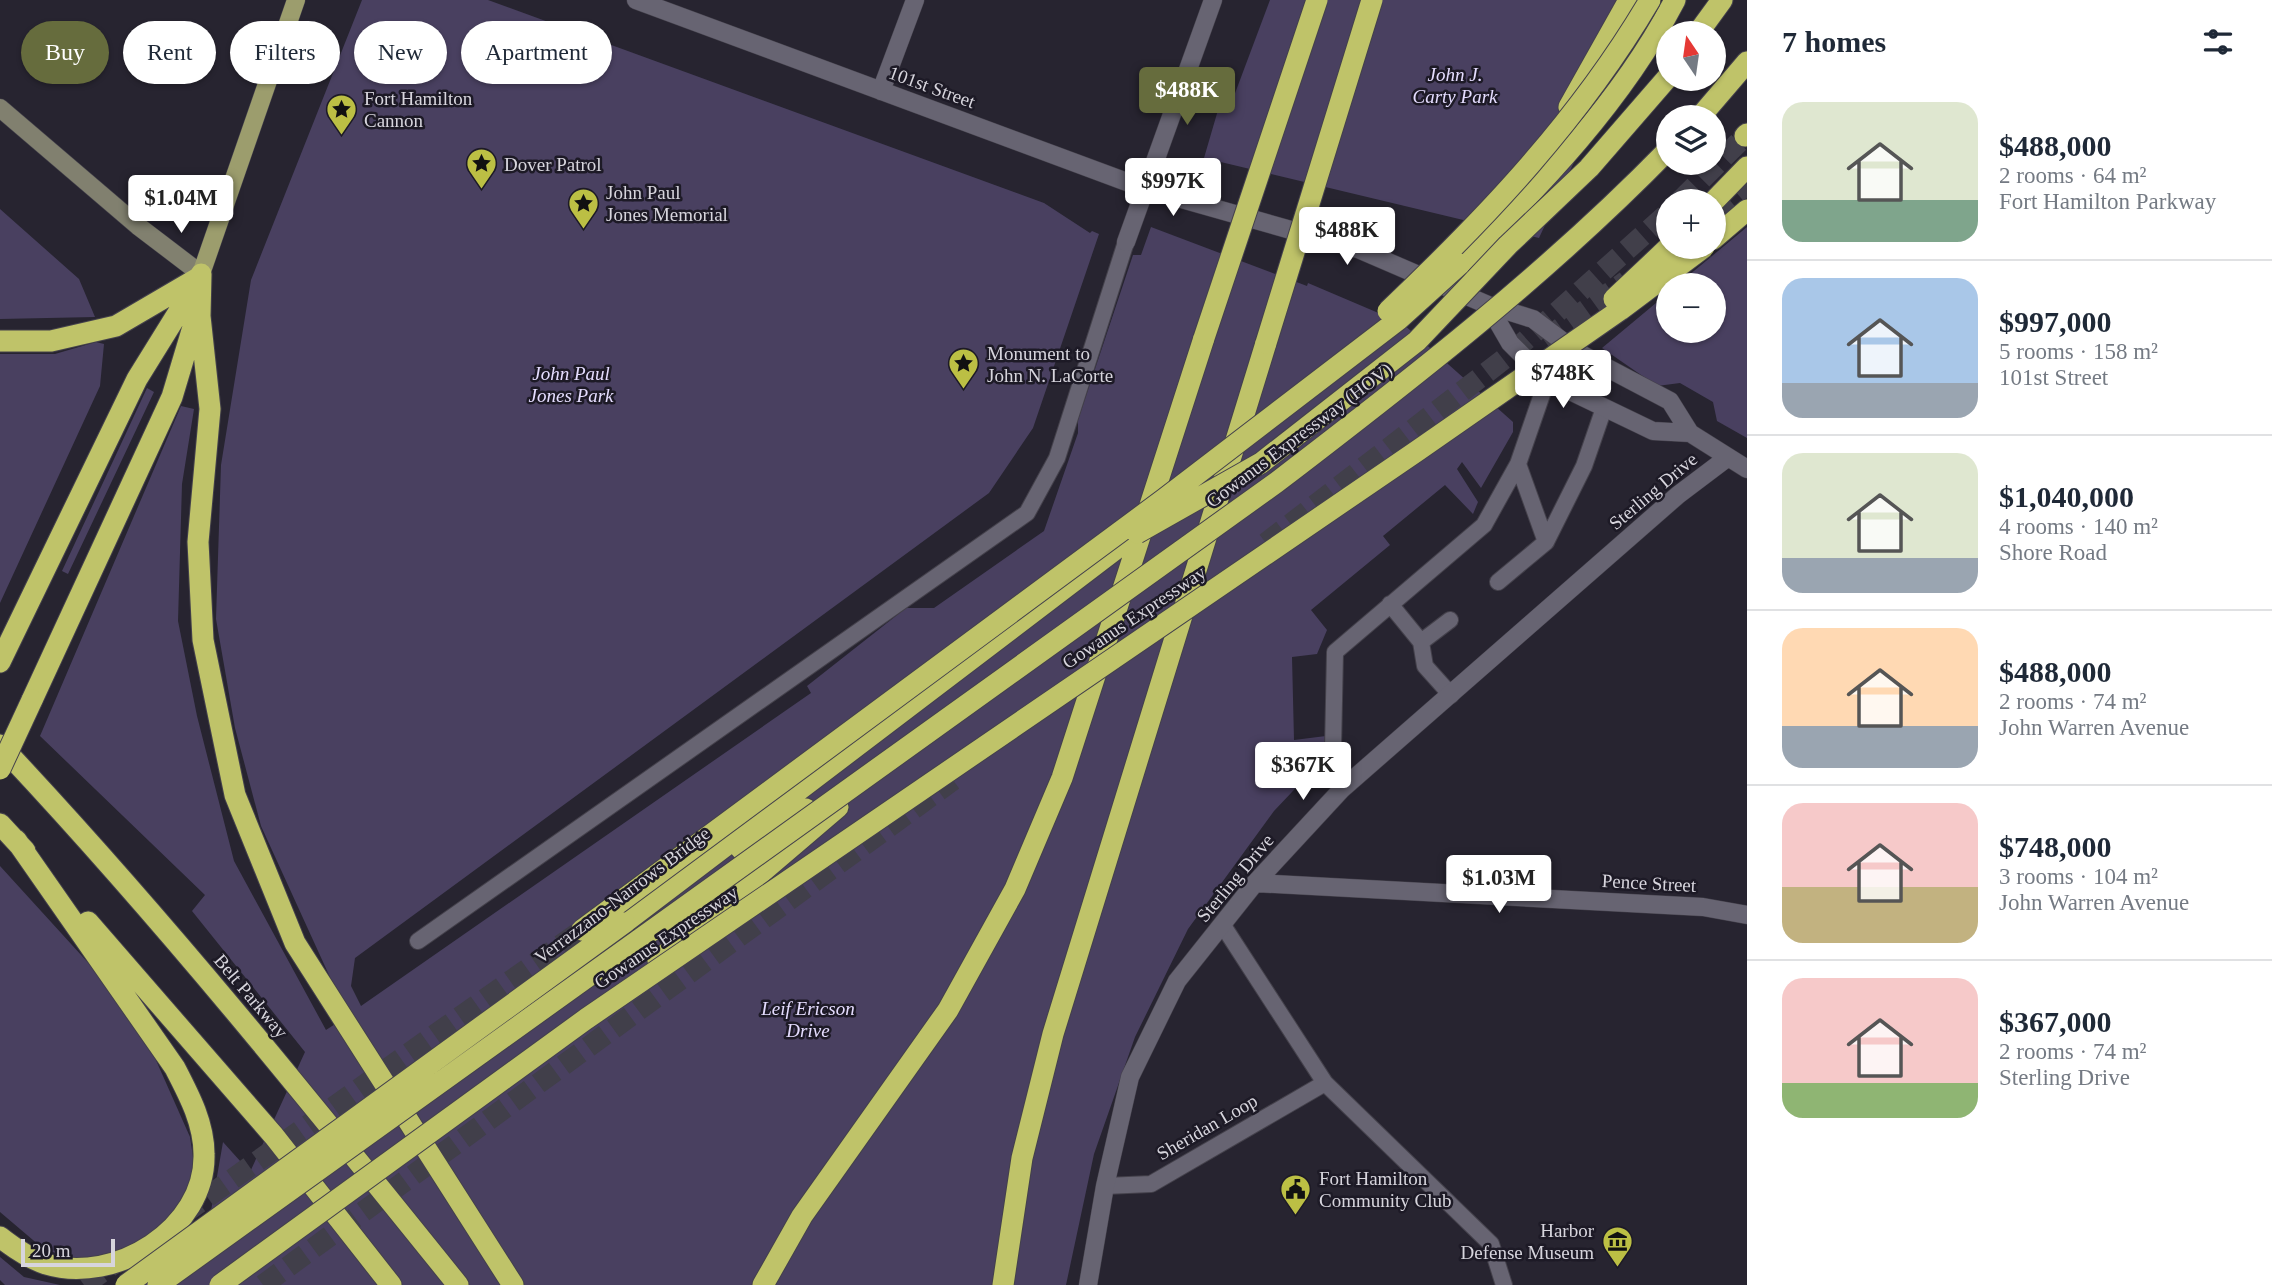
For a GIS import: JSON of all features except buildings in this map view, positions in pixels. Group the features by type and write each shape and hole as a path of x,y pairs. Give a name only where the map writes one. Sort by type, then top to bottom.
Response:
{"highway":[{"path":"762,1285 802,1216 948,1010 1015,889 1062,778 1317,0"},
{"path":"1003,1285 1022,1157 1053,1034 1372,0"},
{"path":"1460,264 1564,115 1629,0"},
{"path":"1137,533 1297,396 1514,185 1564,127 1650,0"},
{"path":"582,930 1174,491 1398,320 1524,202 1578,141 1624,80 1675,0"},
{"path":"1707,21 1722,0"},
{"path":"1710,105 1747,62"},
{"path":"1137,533 1261,463 1417,341 1508,245 1589,168 1656,91"},
{"name":"Gowanus Expressway (HOV)","path":"934,728 1233,515 1412,379 1547,267 1656,162"},
{"path":"1726,189 1747,167"},
{"path":"1726,228 1747,210"},
{"path":"1522,377 1656,259"},
{"name":"Gowanus Expressway","path":"586,1019 1522,377 1687,259"},
{"path":"201,274 199,299 211,409 198,542 203,640 236,795 295,943 513,1285"},
{"path":"0,341 51,341 117,326 191,284 201,274"},
{"path":"0,662 137,379 201,274"},
{"path":"0,769 172,397 199,299"},
{"name":"Verrazzano-Narrows Bridge","path":"126,1285 624,923 1137,533"},
{"path":"624,923 934,728"},
{"path":"220,1285 586,1019 934,728"},
{"path":"158,1285 934,728"},
{"name":"Belt Parkway","path":"0,744 71,820 188,956 458,1285"},
{"path":"0,824 274,1136 391,1285"},
{"path":"0,1237 21,1253 48,1265 90,1269 134,1257 167,1235 187,1210 198,1191 204,1155 193,1103 175,1068 16,840"}],"main road":[{"path":"201,274 296,0"}],"street":[{"name":"101st Street","path":"636,0 1143,188 1358,250 1488,305 1533,319 1577,352 1670,401 1690,433"},
{"path":"881,91 915,0"},
{"path":"1126,242 1143,188 1213,0"},
{"path":"0,108 138,226 201,274"},
{"path":"1488,305 1510,343 1547,380 1654,431 1690,433 1747,469"},
{"name":"Sterling Drive","path":"1088,1285 1105,1186 1130,1077 1177,981 1255,883 1342,789 1678,495 1727,458"},
{"name":"Pence Street","path":"1255,883 1703,907 1747,915"}],"lane":[{"path":"418,941 1027,513 1057,458 1126,242"},
{"path":"1342,789 1333,749 1335,652 1484,525 1518,464 1547,380"},
{"path":"1498,582 1546,542 1584,466 1604,408"},
{"path":"1518,464 1546,542"},
{"path":"1390,604 1421,642 1425,666 1451,695"},
{"path":"1421,642 1450,620"},
{"path":"1222,924 1325,1083 1491,1244 1504,1285"},
{"name":"Sheridan Loop","path":"1105,1186 1151,1184 1325,1083"}],"green space":[{"path":"362,0 488,0 546,21 461,21 461,84 612,84 612,45 1044,203 1090,233 1092,231 1099,234 1033,428 989,493 355,958 351,986 361,1006 811,693 807,686 906,608 934,608 1044,531 1078,433 1078,420 1133,255 1141,255 1151,227 1307,286 1308,283 1402,323 1513,422 1513,432 1481,488 1462,462 1457,469 1478,502 1473,514 1445,485 1383,536 1390,545 1311,610 1327,630 1317,654 1292,657 1294,740 1326,736 1327,755 1274,811 1188,929 1135,1037 1094,1154 1066,1285 138,1285 207,1234 223,1142 250,1172 305,1052 192,911 205,895 40,736 181,406 194,409 182,484 178,621 197,716 234,861 326,1030 352,1013 334,986 261,826 235,728 216,619 221,465 251,280 329,84 340,84 340,55"},
{"name":"John J. Carty Park","path":"1270,0 1638,0 1603,99 1539,238 1204,158 1218,110 1228,112"},
{"path":"0,209 79,279 95,317 0,319"},
{"path":"1747,227 1747,438 1717,421 1713,402 1680,383 1657,386 1602,348 1656,303 1656,343 1726,343 1726,273 1691,273 1708,259 1726,259 1726,244"},
{"path":"96,342 104,344 100,386 0,603 0,354 55,354"},
{"path":"147,388 154,392 68,574 62,571"},
{"path":"0,866 92,967 155,1058 190,1137 198,1190 167,1235 90,1269 40,1246 0,1212"},
{"path":"0,1257 24,1277 60,1285 5,1285 0,1280"}],"tunnel":[{"path":"1692,189 1745,136"},
{"path":"1726,202 1747,184"},
{"path":"1266,543 1508,356 1656,224"},
{"path":"1544,340 1626,281"},
{"path":"263,1285 953,780"},
{"path":"182,1215 582,930"},
{"path":"84,1285 119,1260"}],"place":[{"name":"Fort Hamilton Cannon","path":"341,136"},
{"name":"Dover Patrol","path":"481,191"},
{"name":"John Paul Jones Memorial","path":"583,230"},
{"name":"Monument to John N. LaCorte","path":"964,391"},
{"name":"Fort Hamilton Community Club","path":"1296,1216"},
{"name":"Harbor Defense Museum","path":"1617,1268"}],"park label":[{"name":"John Paul Jones Park","path":"571,384"},
{"name":"Leif Ericson Drive","path":"808,1019"}]}
